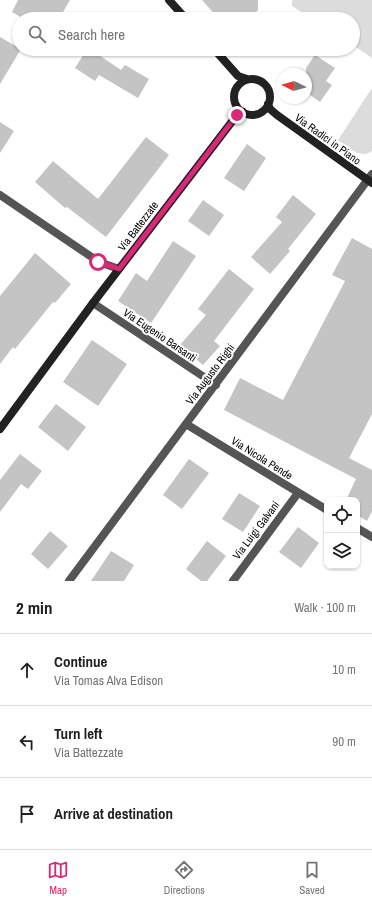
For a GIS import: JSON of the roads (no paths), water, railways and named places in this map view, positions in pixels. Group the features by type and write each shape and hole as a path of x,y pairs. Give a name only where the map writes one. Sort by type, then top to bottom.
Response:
{"street":[{"path":"169,0 180,12"},
{"path":"219,56 238,80"},
{"path":"257,79 264,84 269,91 270,108 250,115 239,112 234,96 238,80 257,79"},
{"name":"Via Radici in Piano","path":"270,108 370,179"},
{"name":"Via Battezzate","path":"0,429 93,303 239,112"},
{"name":"Via Augusto Righi","path":"69,581 370,179"},
{"path":"0,194 98,262 119,269"},
{"name":"Via Eugenio Barsanti","path":"93,303 216,385"},
{"name":"Via Nicola Pende","path":"186,424 324,508"},
{"name":"Via Luigi Galvani","path":"232,581 298,493"},
{"path":"360,530 372,537"}]}
